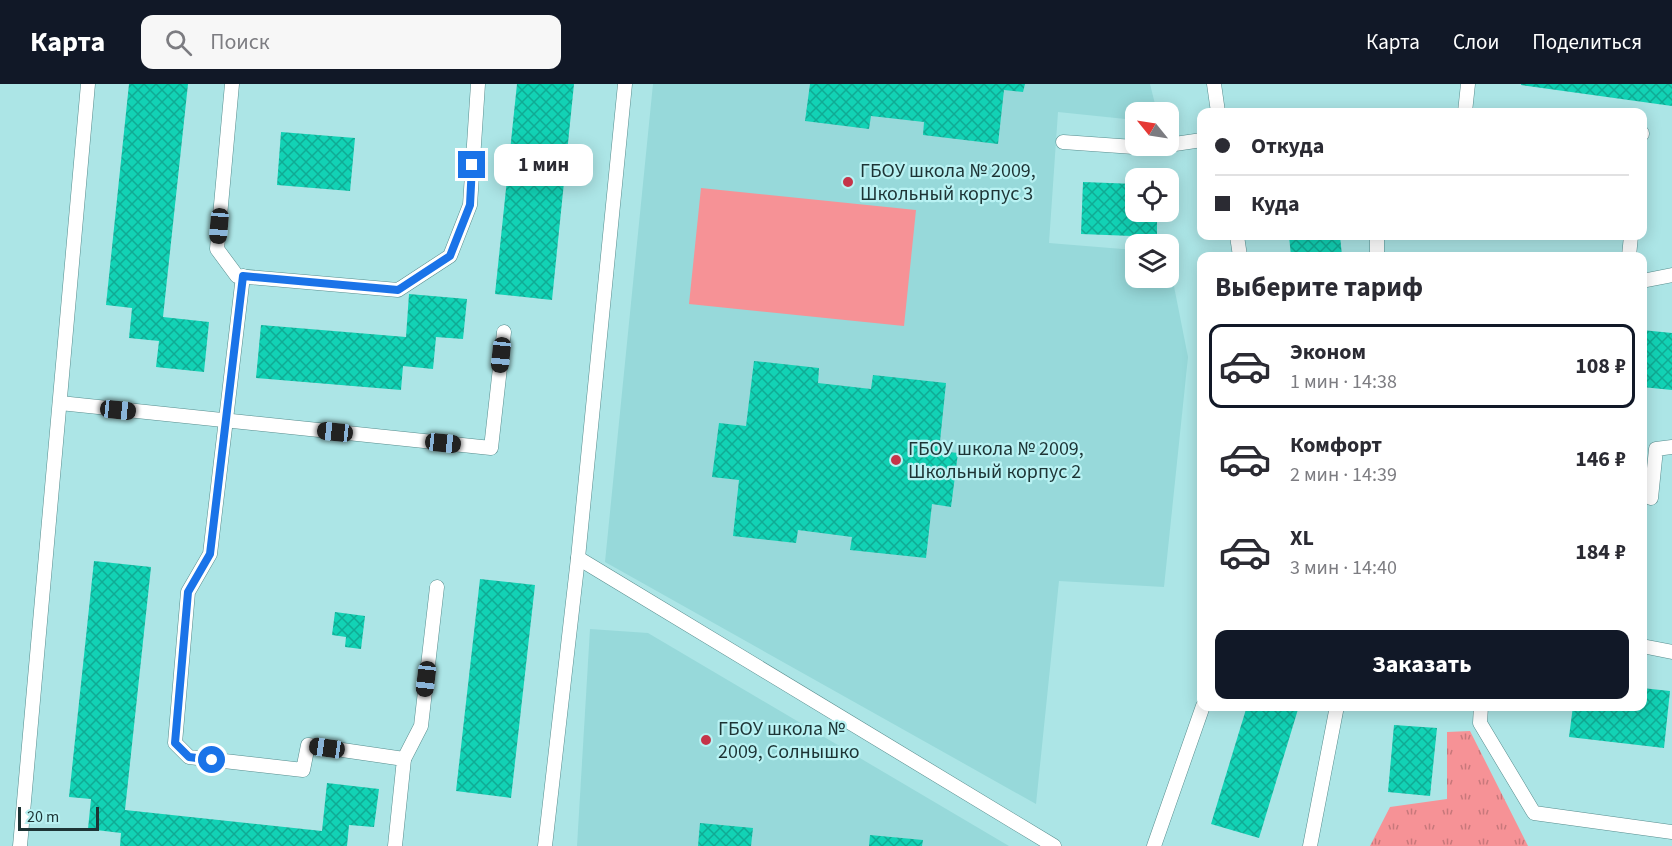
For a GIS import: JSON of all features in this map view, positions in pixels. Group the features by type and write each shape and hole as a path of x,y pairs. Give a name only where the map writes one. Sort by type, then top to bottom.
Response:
{"lane":[{"path":"20,846 88,84"},
{"path":"232,84 217,249 237,276 398,290 450,256 470,205 478,84"},
{"path":"545,846 578,558 626,84"},
{"path":"1214,84 1217,108"},
{"path":"1465,108 1468,84"},
{"path":"1179,143 1197,141"},
{"path":"1063,142 1125,146"},
{"path":"1647,280 1672,275"},
{"path":"243,276 210,554 188,592 175,743 189,757 303,770 308,745 405,759"},
{"path":"60,404 491,448 504,332"},
{"path":"1651,498 1656,449 1672,447"},
{"path":"578,558 1054,846"},
{"path":"395,846 405,759 421,726 437,586"},
{"path":"1647,647 1672,652"},
{"path":"1154,846 1201,711"},
{"path":"1310,846 1336,711"},
{"path":"1481,711 1480,723 1534,813 1672,832"}],"shaded area":[{"name":"ГБОУ школа № 2009, Школьный корпус 2","path":"653,84 1150,84 1154,102 1125,102 1125,119 1058,112 1049,243 1125,249 1125,288 1174,288 1188,357 1164,587 1059,581 1036,804 605,562"},
{"name":"ГБОУ школа № 2009, Солнышко","path":"590,629 648,633 1009,846 577,846"}],"green space":[{"path":"701,188 916,210 904,326 689,304"},
{"path":"1470,731 1528,846 1370,846 1390,807 1447,799 1447,732"}],"building":[{"path":"129,84 188,84 163,317 209,322 204,372 156,367 159,341 129,338 132,308 106,305"},
{"path":"517,84 574,84 552,300 495,294"},
{"path":"810,84 1025,84 1023,92 1004,90 998,144 923,135 924,122 871,116 869,129 805,121"},
{"path":"1672,84 1672,106 1521,85"},
{"path":"281,132 355,138 350,191 277,185"},
{"path":"1083,182 1125,184 1125,222 1157,222 1157,234 1081,234"},
{"path":"1289,240 1340,240 1342,252 1291,252"},
{"path":"409,294 467,299 463,339 436,337 433,369 403,366 401,390 256,378 261,325 406,337"},
{"path":"1647,330 1672,333 1672,390 1647,388"},
{"path":"754,361 819,368 818,383 871,389 873,375 946,383 939,451 958,453 951,507 932,504 926,558 850,550 852,537 798,530 796,543 733,536 739,480 712,477 719,423 746,426"},
{"path":"94,561 151,567 125,810 322,831 327,783 379,789 374,827 349,825 347,846 120,846 121,833 88,829 91,799 69,797"},
{"path":"480,579 535,585 511,798 456,791"},
{"path":"335,612 365,616 361,649 345,647 346,637 332,635"},
{"path":"1647,689 1670,691 1664,748 1569,737 1572,711 1647,711"},
{"path":"1245,711 1297,711 1259,838 1211,824"},
{"path":"1394,725 1437,728 1430,796 1388,792"},
{"path":"700,823 753,828 751,846 698,846"},
{"path":"870,835 923,840 922,846 869,846"}],"place":[{"name":"ГБОУ школа № 2009, Школьный корпус 3","path":"848,182"},
{"name":"ГБОУ школа № 2009, Школьный корпус 2","path":"896,460"},
{"name":"ГБОУ школа № 2009, Солнышко","path":"706,740"}],"route":[{"path":"212,760 189,757 175,743 188,592 210,554 243,276 398,290 450,256 470,205 472,165"}]}
